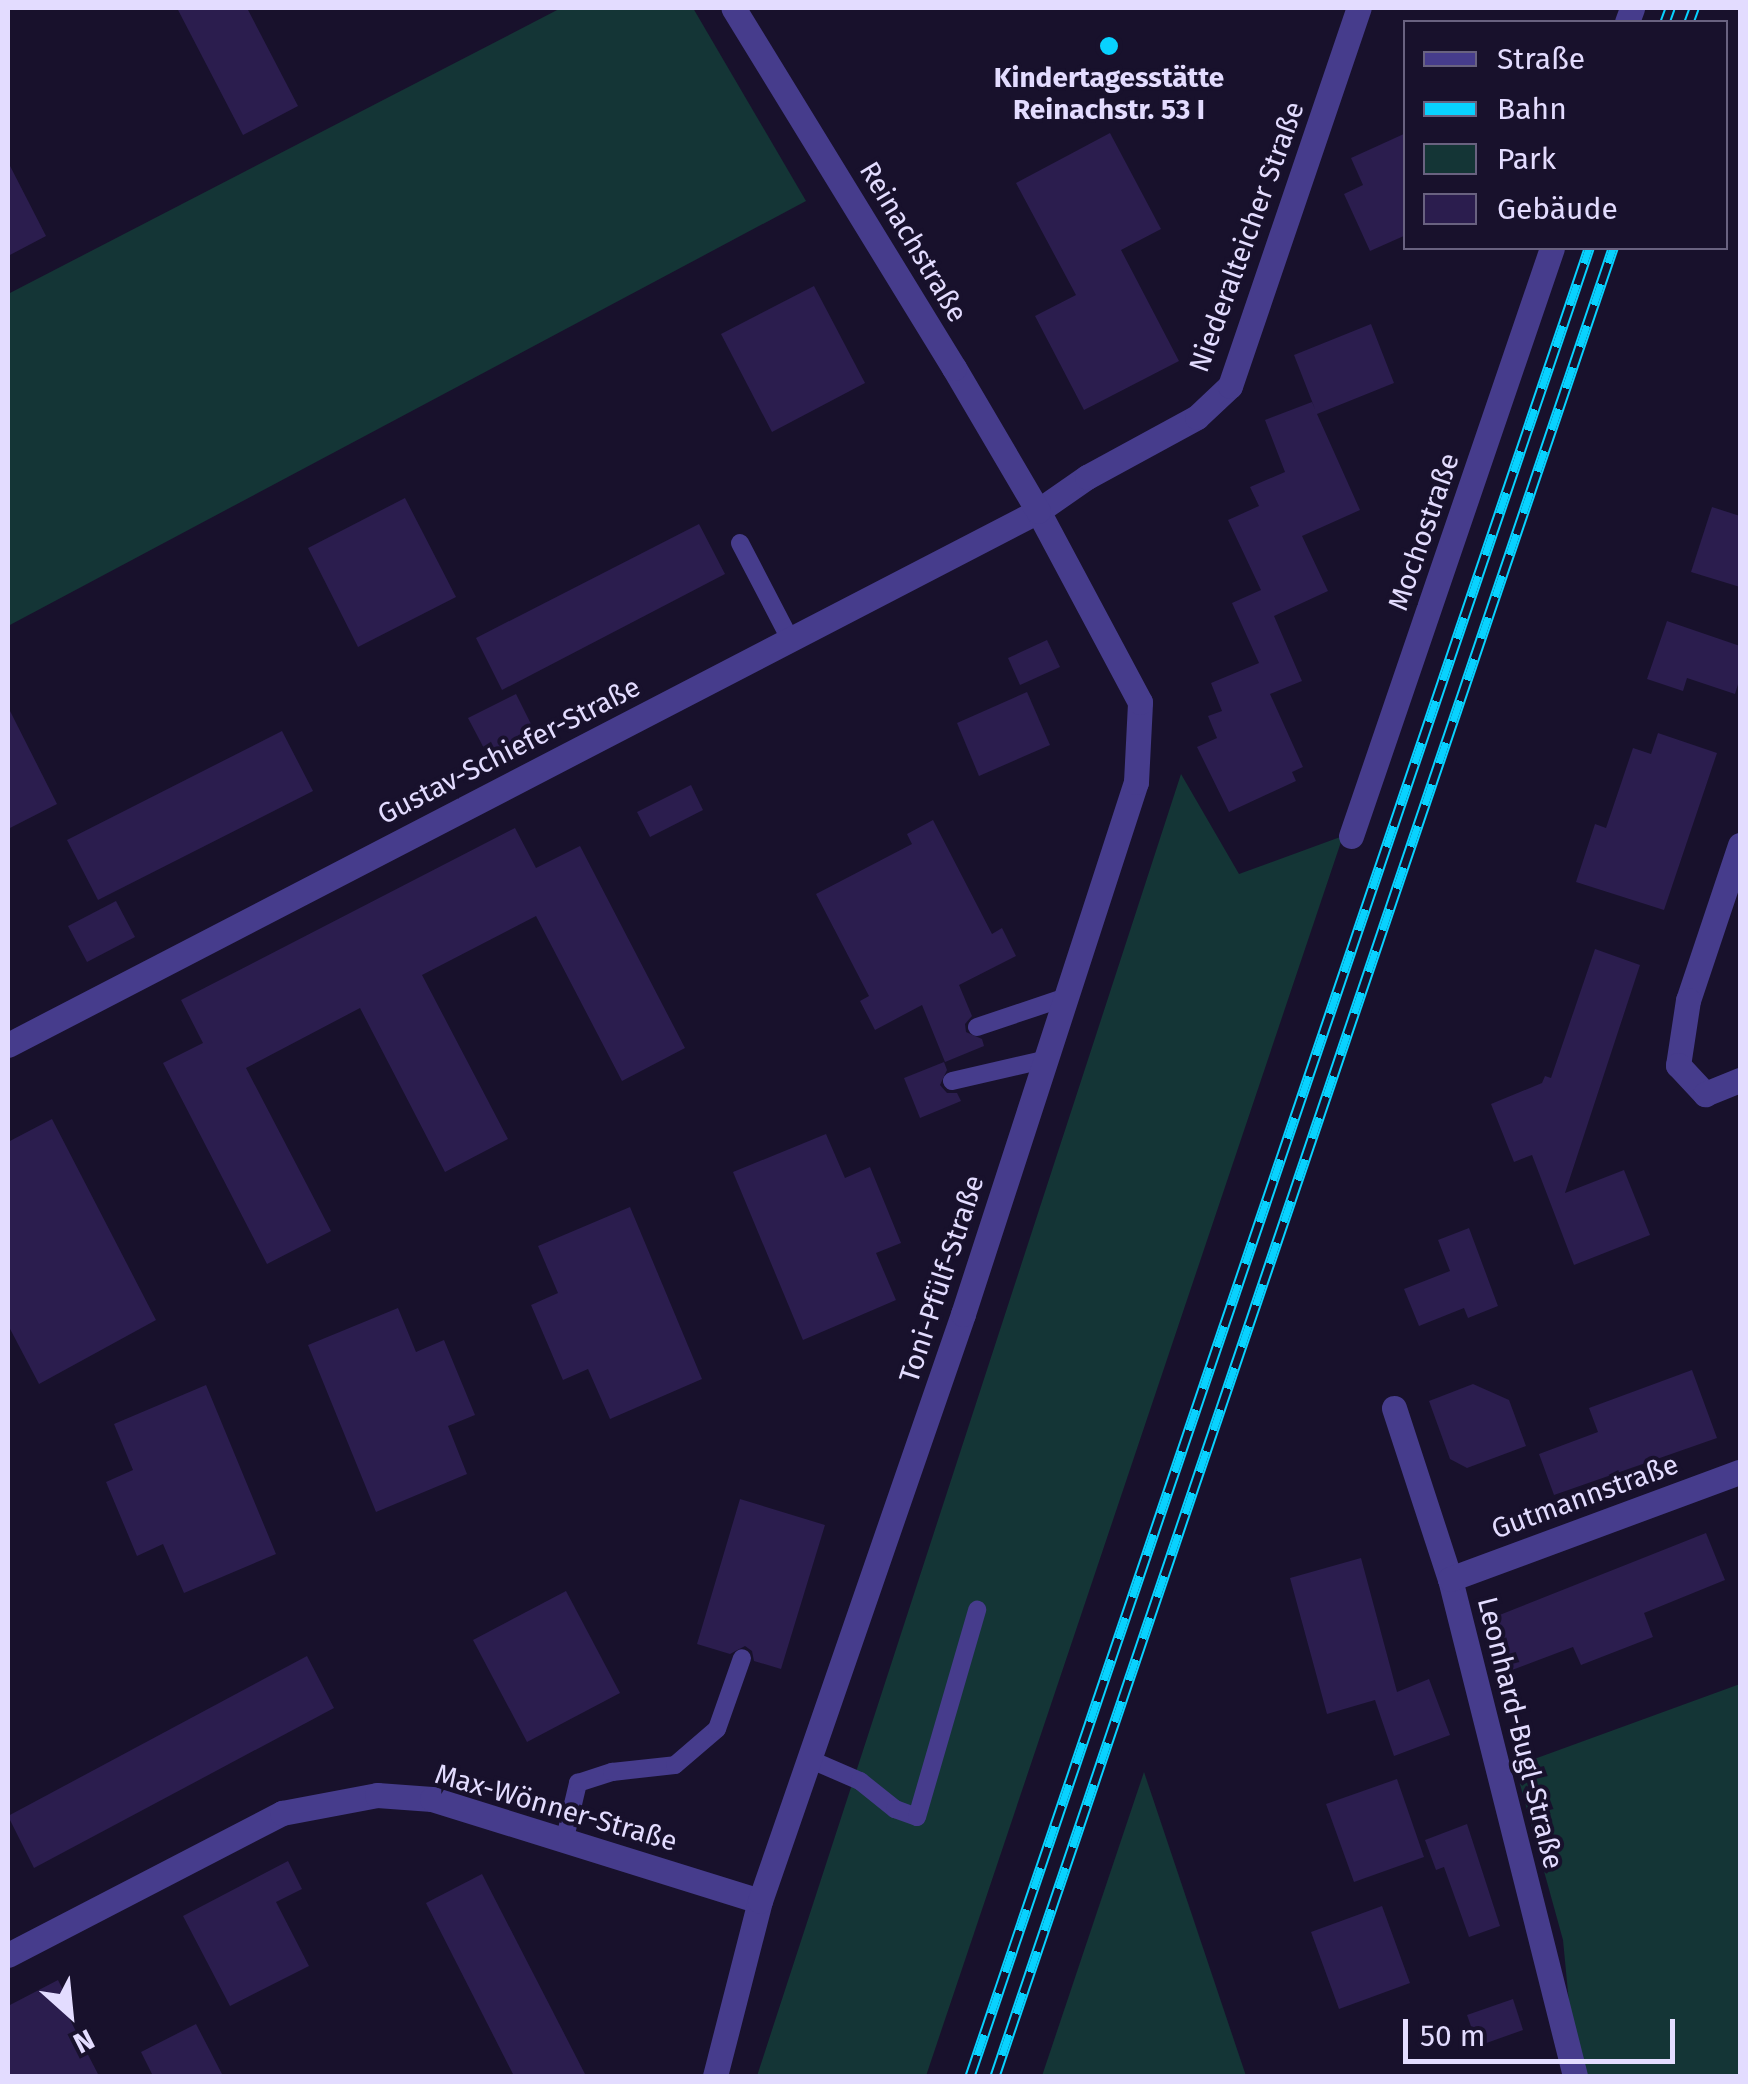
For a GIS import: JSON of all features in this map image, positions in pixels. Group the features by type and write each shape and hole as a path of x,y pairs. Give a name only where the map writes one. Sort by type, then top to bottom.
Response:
{"street":[{"name":"Reinachstraße","path":"733,8 1038,511"},
{"name":"Niederalteicher Straße","path":"1038,511 1087,477 1197,417 1230,386 1359,8"},
{"name":"Mochostraße","path":"1351,836 1551,250"},
{"name":"Gustav-Schiefer-Straße","path":"8,1045 1038,511"},
{"name":"Toni-Pfülf-Straße","path":"715,2076 760,1901 1136,782 1140,702 1038,511"},
{"path":"1740,846 1688,1000 1678,1065 1706,1094 1740,1080"},
{"name":"Leonhard-Bugl-Straße","path":"1394,1408 1450,1578 1575,2076"},
{"name":"Gutmannstraße","path":"1450,1578 1740,1472"},
{"name":"Max-Wönner-Straße","path":"8,1955 282,1814 348,1797 432,1799 760,1901"}],"lane":[{"path":"740,543 790,639"},
{"path":"977,1027 1066,997"},
{"path":"952,1081 1046,1059"},
{"path":"809,1760 860,1780 895,1809 917,1817 977,1610"},
{"path":"565,1838 578,1782 612,1772 675,1764 717,1730 742,1658"}],"green space":[{"path":"561,8 693,8 806,201 8,626 8,294"},
{"path":"1181,774 1239,874 1343,836 926,2076 757,2076"},
{"path":"1740,1684 1740,2076 1576,2076 1563,1940 1515,1766"},
{"path":"1144,1772 1246,2076 1042,2076"}],"building":[{"path":"177,8 247,8 298,106 243,135"},
{"path":"1110,133 1161,229 1121,250 1179,361 1084,410 1035,316 1076,295 1016,183"},
{"path":"1403,134 1403,236 1370,251 1344,194 1363,185 1351,158"},
{"path":"8,162 46,236 8,256"},
{"path":"814,286 865,383 772,432 721,334"},
{"path":"1371,324 1394,383 1317,414 1360,510 1302,536 1328,591 1274,616 1302,681 1270,694 1303,767 1292,772 1296,781 1229,812 1197,747 1217,738 1208,716 1222,711 1211,683 1259,663 1232,603 1261,590 1228,520 1259,506 1250,487 1285,472 1265,420 1312,402 1315,409 1294,355"},
{"path":"405,498 456,597 358,647 308,548"},
{"path":"1712,507 1740,516 1740,587 1691,572"},
{"path":"699,524 725,574 502,690 476,638"},
{"path":"1667,621 1740,646 1740,678 1735,694 1687,678 1683,691 1647,679"},
{"path":"1047,640 1060,667 1020,685 1008,658"},
{"path":"1027,692 1050,745 979,776 957,723"},
{"path":"516,694 534,730 487,754 468,718"},
{"path":"8,707 57,804 8,829"},
{"path":"282,731 313,791 98,900 67,840"},
{"path":"1658,733 1717,753 1664,910 1576,882 1595,824 1606,828 1633,748 1651,754"},
{"path":"691,785 703,810 650,837 637,812"},
{"path":"933,820 992,934 1002,928 1016,956 959,985 972,1016 965,1024 966,1032 982,1039 984,1046 945,1062 922,1005 875,1030 860,1001 869,996 816,894 912,844 907,834"},
{"path":"515,828 536,868 580,846 685,1048 622,1081 536,916 422,975 508,1139 445,1172 360,1008 246,1068 331,1231 267,1264 163,1063 203,1043 181,1000"},
{"path":"116,901 135,937 87,962 68,926"},
{"path":"1595,949 1640,965 1565,1193 1624,1170 1650,1235 1574,1265 1532,1155 1514,1162 1491,1104 1542,1083 1545,1076 1551,1078"},
{"path":"944,1062 947,1070 940,1085 947,1093 957,1093 961,1101 920,1118 904,1078"},
{"path":"52,1119 156,1320 39,1384 8,1325 8,1142"},
{"path":"826,1134 845,1178 870,1167 901,1243 876,1253 896,1300 803,1340 733,1172"},
{"path":"630,1207 702,1379 610,1419 588,1369 563,1380 531,1305 558,1293 538,1246"},
{"path":"1469,1228 1498,1306 1468,1318 1464,1308 1419,1326 1404,1289 1450,1271 1438,1240"},
{"path":"398,1308 416,1352 444,1340 475,1415 448,1426 467,1474 376,1512 308,1345"},
{"path":"1692,1370 1717,1438 1554,1495 1539,1454 1598,1432 1589,1408"},
{"path":"1473,1384 1509,1400 1526,1446 1467,1468 1450,1459 1429,1401"},
{"path":"206,1385 276,1554 184,1593 163,1544 137,1556 106,1482 133,1470 114,1424"},
{"path":"740,1499 825,1525 781,1669 754,1661 752,1651 745,1646 730,1654 697,1644"},
{"path":"1706,1533 1725,1580 1644,1613 1653,1637 1581,1665 1573,1647 1512,1670 1492,1618"},
{"path":"1361,1558 1397,1692 1429,1679 1450,1735 1394,1756 1375,1700 1327,1714 1290,1578"},
{"path":"566,1591 620,1693 527,1742 473,1640"},
{"path":"307,1656 334,1708 34,1868 8,1816"},
{"path":"1397,1779 1424,1857 1354,1882 1326,1804"},
{"path":"1467,1824 1500,1926 1469,1937 1444,1867 1436,1870 1425,1840"},
{"path":"288,1861 302,1889 276,1902 309,1966 230,2006 183,1916"},
{"path":"482,1874 586,2076 514,2076 426,1903"},
{"path":"1382,1906 1410,1983 1339,2009 1311,1932"},
{"path":"58,1980 72,2008 66,2012 99,2076 8,2076 8,2006"},
{"path":"1513,1999 1523,2030 1478,2046 1467,2015"},
{"path":"196,2024 223,2076 153,2076 141,2052"}],"railway":[{"path":"1666,20 1670,8"},
{"path":"1690,20 1694,8"},
{"path":"970,2076 1588,250"},
{"path":"995,2076 1612,250"}],"place":[{"name":"Kindertagesstätte Reinachstr. 53 I","path":"1109,46"}]}
